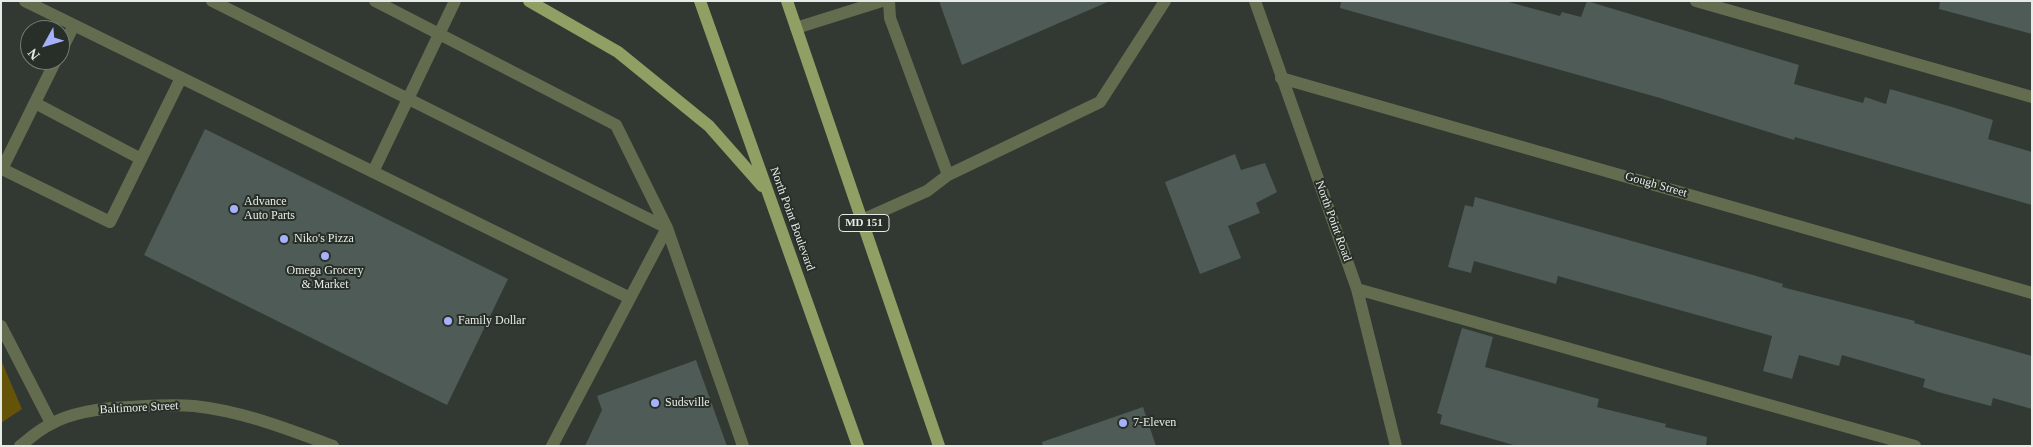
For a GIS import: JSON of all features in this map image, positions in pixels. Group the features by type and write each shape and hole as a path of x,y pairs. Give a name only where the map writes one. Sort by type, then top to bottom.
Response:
{"main road":[{"path":"529,1 618,52 709,126 767,191"},
{"name":"North Point Boulevard","path":"700,1 858,446"},
{"name":"MD 151","path":"787,1 940,446"}],"street":[{"path":"25,1 630,298"},
{"path":"212,1 667,228"},
{"path":"375,1 616,125 667,228 743,446"},
{"path":"373,172 455,1"},
{"path":"796,28 882,1"},
{"path":"889,1 890,18 948,175"},
{"path":"862,220 927,191 948,175 1100,102 1165,1"},
{"name":"North Point Road","path":"1254,1 1357,289 1396,446"},
{"path":"1696,1 2032,98"},
{"path":"70,33 74,25"},
{"path":"51,70 2,169 110,222 181,78"},
{"name":"Gough Street","path":"1281,78 2032,293"},
{"path":"35,103 141,159"},
{"path":"552,446 667,228"},
{"path":"1357,289 1915,446"},
{"path":"1,326 51,423"},
{"name":"Baltimore Street","path":"20,446 51,423 79,414 113,408 192,406 226,411 267,422 332,446"}],"shaded area":[{"path":"1,360 22,409 1,423"}],"building":[{"path":"939,1 1110,1 962,65"},
{"path":"1341,1 1505,1 1560,16 1562,12 1581,17 1587,1 1799,65 1794,84 1863,103 1865,97 1886,104 1890,89 1952,107 1993,120 1988,139 2032,152 2032,205 1795,137 1794,140 1660,98 1340,8"},
{"path":"1940,1 2032,1 2032,34 1939,9"},
{"path":"205,129 508,279 447,405 144,255"},
{"path":"1235,154 1241,170 1265,163 1277,192 1256,203 1260,213 1228,226 1241,258 1200,274 1165,182"},
{"path":"1475,197 1753,275 1783,284 1782,287 1915,321 1914,323 2032,356 2032,409 1993,398 1991,406 1938,392 1923,387 1925,379 1842,355 1839,366 1799,355 1792,379 1763,371 1772,336 1558,276 1556,284 1474,261 1471,273 1448,267 1465,205 1473,207"},
{"path":"1462,328 1493,337 1485,367 1599,399 1597,407 1666,424 1665,427 1707,437 1706,446 1517,446 1440,424 1442,415 1437,413"},
{"name":"Sudsville","path":"696,360 727,446 585,446 602,410 597,396"},
{"name":"7-Eleven","path":"1143,407 1156,446 1043,446 1042,442"}],"place":[{"name":"Advance Auto Parts","path":"234,209"},
{"name":"Niko's Pizza","path":"284,239"},
{"name":"Omega Grocery & Market","path":"325,256"},
{"name":"Family Dollar","path":"448,321"},
{"name":"Sudsville","path":"655,403"},
{"name":"7-Eleven","path":"1123,423"}]}
